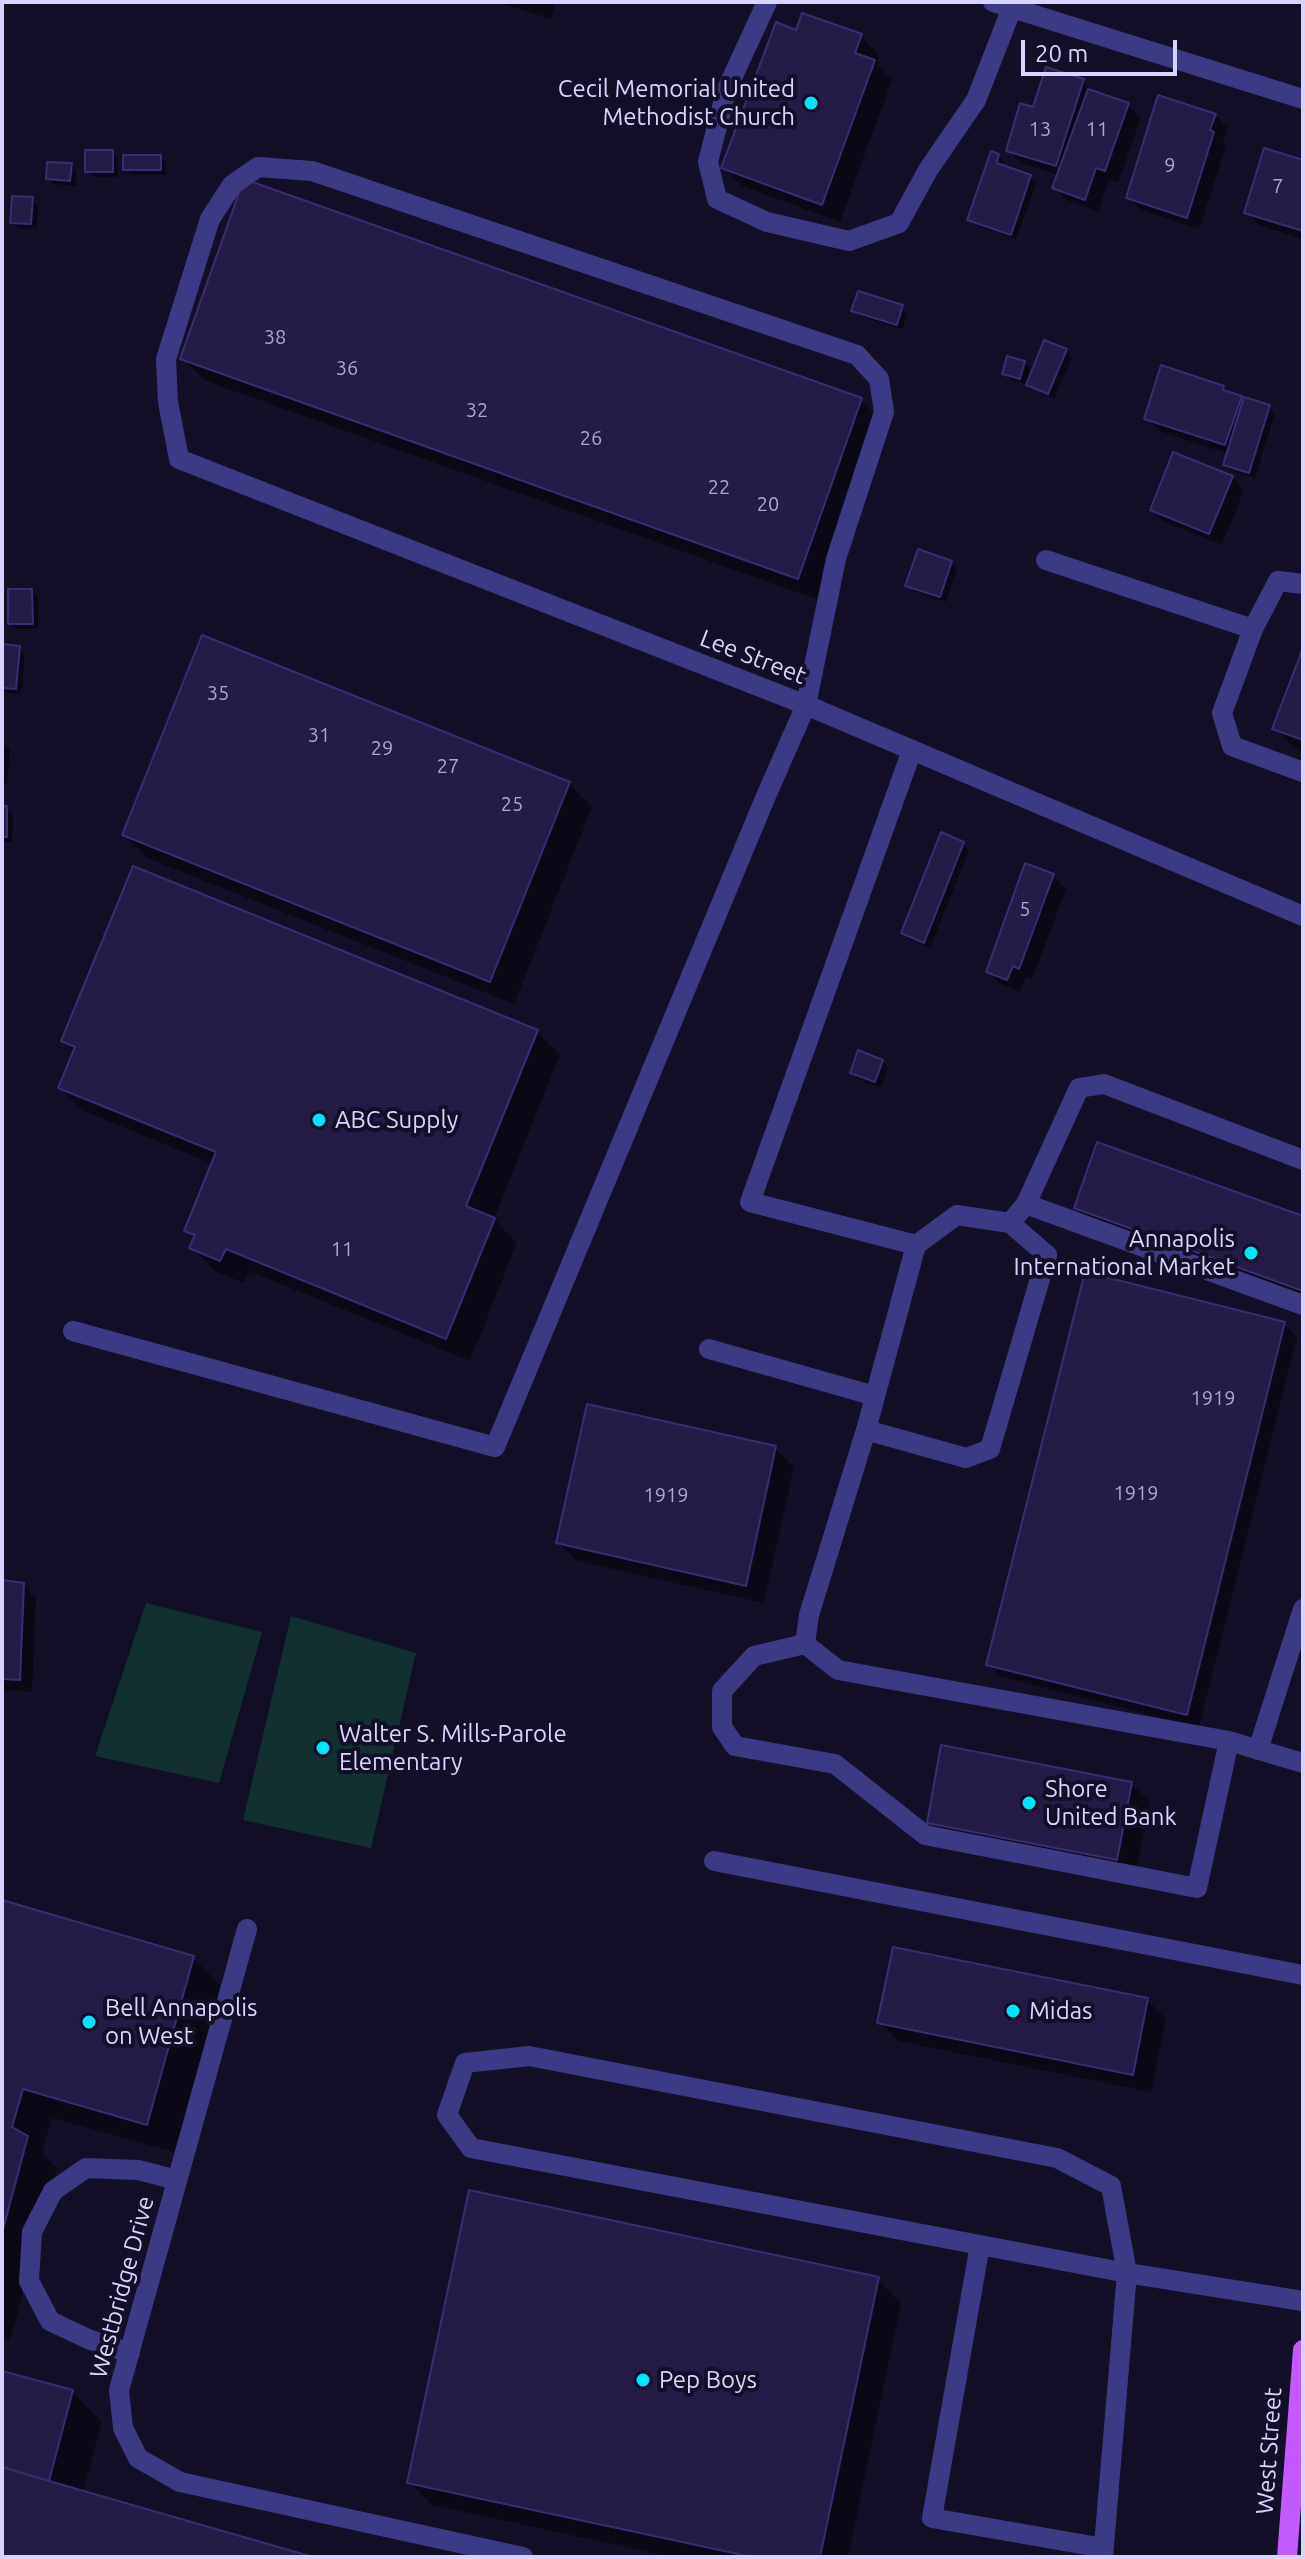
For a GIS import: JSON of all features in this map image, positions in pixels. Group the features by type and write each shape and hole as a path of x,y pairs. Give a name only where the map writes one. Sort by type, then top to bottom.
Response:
{"main road":[{"name":"West Street","path":"1287,2557 1300,2425 1303,2350"}],"street":[{"path":"767,2 726,91 708,162 717,199 767,222 849,241 899,223 928,170 976,100 1003,5 1303,99"},
{"name":"Lee Street","path":"806,705 836,559 884,412 879,379 857,355 312,171 258,167 232,185 210,219 166,359 168,402 179,459 806,705 1303,916"},
{"path":"1046,560 1253,629"},
{"path":"1303,584 1278,581 1253,629 1222,713 1232,746 1303,772"},
{"path":"73,1331 495,1447 806,705"},
{"path":"912,750 750,1202 916,1245"},
{"path":"1010,1223 1026,1204 1079,1088 1104,1084 1303,1160"},
{"path":"1026,1204 1303,1305"},
{"path":"805,1644 809,1615 866,1430 916,1245 957,1215 1010,1223 1047,1255 990,1449 966,1458 866,1430"},
{"path":"709,1349 875,1396"},
{"path":"1258,1750 1303,1609"},
{"path":"805,1644 838,1670 1229,1741 1303,1763"},
{"path":"805,1644 754,1656 722,1691 722,1727 735,1746 835,1764 925,1835 1197,1888 1229,1741"},
{"path":"714,1861 1303,1975"},
{"name":"Westbridge Drive","path":"247,1929 119,2390 123,2428 138,2458 180,2482 523,2557"},
{"path":"980,2245 932,2518 1103,2552 1127,2273 1111,2186 1057,2158 529,2056 465,2063 447,2115 471,2148 1127,2273 1303,2301"},
{"path":"130,2353 88,2339 50,2321 29,2281 32,2232 53,2191 86,2168 138,2170 177,2180"}],"green space":[{"path":"146,1603 262,1632 219,1783 95,1756"},
{"path":"291,1616 416,1653 371,1848 243,1820"}],"building":[{"path":"802,13 862,34 855,53 875,60 822,205 721,168 776,22 796,30"},
{"path":"1046,67 1084,79 1056,166 1006,151 1020,103 1033,107"},
{"path":"1088,89 1129,103 1105,171 1096,168 1085,200 1052,188"},
{"path":"1158,95 1216,114 1210,130 1214,132 1187,218 1126,198"},
{"path":"1264,148 1303,160 1303,231 1244,213"},
{"path":"85,150 113,150 113,172 85,172"},
{"path":"991,151 999,154 997,163 1031,175 1011,235 967,220"},
{"path":"123,155 161,155 161,170 123,170"},
{"path":"47,162 72,163 70,181 46,179"},
{"path":"244,179 862,398 798,579 180,359"},
{"path":"12,196 33,197 31,224 10,223"},
{"path":"858,291 903,305 897,325 851,311"},
{"path":"1044,340 1067,349 1048,394 1026,385"},
{"path":"1007,356 1025,361 1020,379 1002,374"},
{"path":"1161,365 1224,386 1223,390 1242,396 1225,445 1144,419"},
{"path":"1244,397 1270,405 1249,473 1223,465"},
{"path":"1173,452 1233,476 1209,534 1150,510"},
{"path":"918,549 952,561 940,597 905,586"},
{"path":"8,589 32,589 33,624 8,624"},
{"path":"202,635 570,782 490,982 122,835"},
{"path":"2,644 20,646 16,689 2,688"},
{"path":"1303,648 1303,740 1272,729"},
{"path":"2,806 7,806 7,837 2,837"},
{"path":"941,832 964,842 924,943 901,933"},
{"path":"1025,863 1054,874 1019,969 1013,966 1007,980 986,972"},
{"name":"ABC Supply","path":"133,866 538,1030 466,1206 495,1218 446,1339 226,1249 220,1261 189,1248 195,1235 184,1231 216,1152 58,1088 75,1047 61,1041"},
{"path":"858,1050 883,1060 875,1082 850,1073"},
{"name":"Annapolis International Market","path":"1097,1142 1303,1216 1303,1291 1074,1208"},
{"path":"1085,1272 1285,1322 1187,1715 986,1665"},
{"path":"587,1404 776,1446 746,1586 556,1543"},
{"path":"2,1580 24,1583 20,1680 2,1679"},
{"name":"Shore United Bank","path":"941,1745 1132,1782 1117,1860 927,1823"},
{"name":"Bell Annapolis on West","path":"2,1900 194,1956 147,2125 23,2089 12,2127 28,2136 2,2233"},
{"name":"Midas","path":"893,1947 1148,1998 1133,2075 877,2023"},
{"name":"Pep Boys","path":"469,2190 879,2277 820,2557 752,2557 407,2483"},
{"path":"2,2371 73,2390 49,2481 2,2467"},
{"path":"2,2467 49,2481 313,2557 2,2557"}],"place":[{"name":"Cecil Memorial United Methodist Church","path":"811,103"},
{"name":"ABC Supply","path":"319,1120"},
{"name":"Annapolis International Market","path":"1251,1253"},
{"name":"Walter S. Mills-Parole Elementary","path":"323,1748"},
{"name":"Shore United Bank","path":"1029,1803"},
{"name":"Midas","path":"1013,2011"},
{"name":"Bell Annapolis on West","path":"89,2022"},
{"name":"Pep Boys","path":"643,2380"}]}
